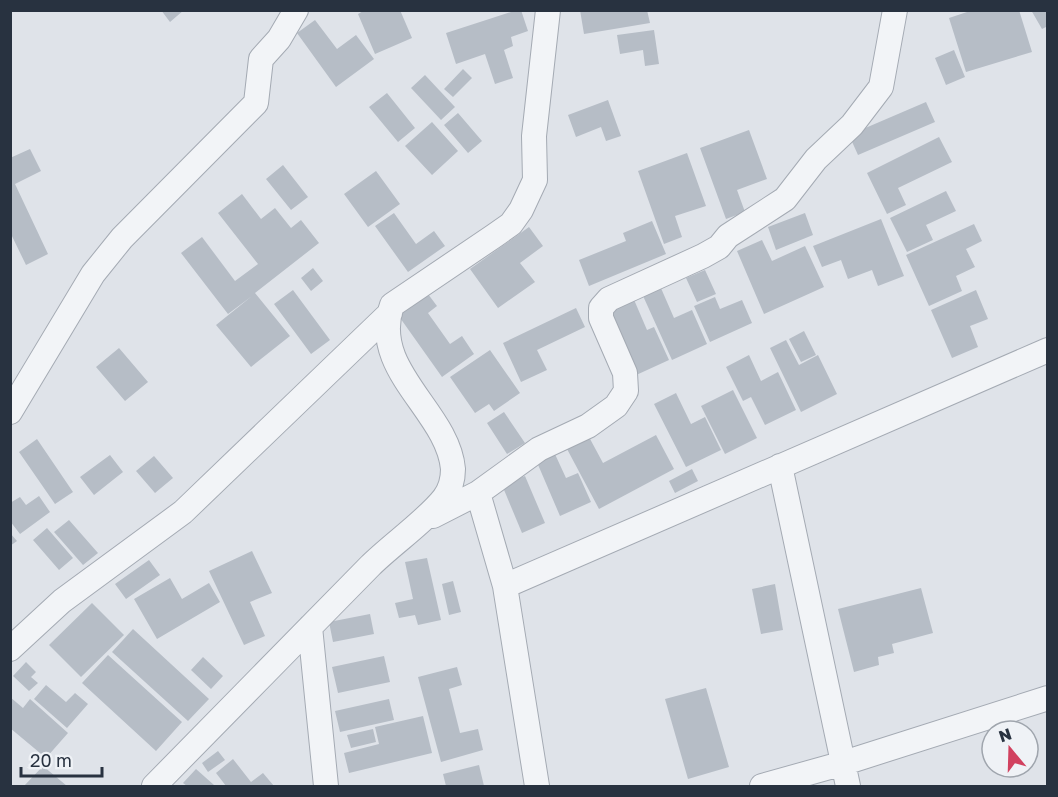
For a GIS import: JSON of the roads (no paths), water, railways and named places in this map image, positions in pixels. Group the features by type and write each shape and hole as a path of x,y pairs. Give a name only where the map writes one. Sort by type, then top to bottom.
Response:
{"street":[{"path":"10,412 93,274 122,238 256,103 261,59 279,39 296,10"},
{"path":"154,786 310,627 443,499 452,484 450,451 402,374 389,345 387,321 393,305 511,224 521,210 535,180 534,136 548,10"},
{"path":"412,527 478,493 539,449 588,426 616,406 626,391 625,373 601,318 601,308 609,299 719,247 728,236 785,199 816,159 852,125 881,87 895,10"},
{"path":"10,649 62,602 183,512 390,313"},
{"path":"505,585 1047,350"},
{"path":"780,466 846,775"},
{"path":"478,493 505,585 537,786"},
{"path":"310,627 326,786"},
{"path":"762,786 846,775 1047,698"}]}
